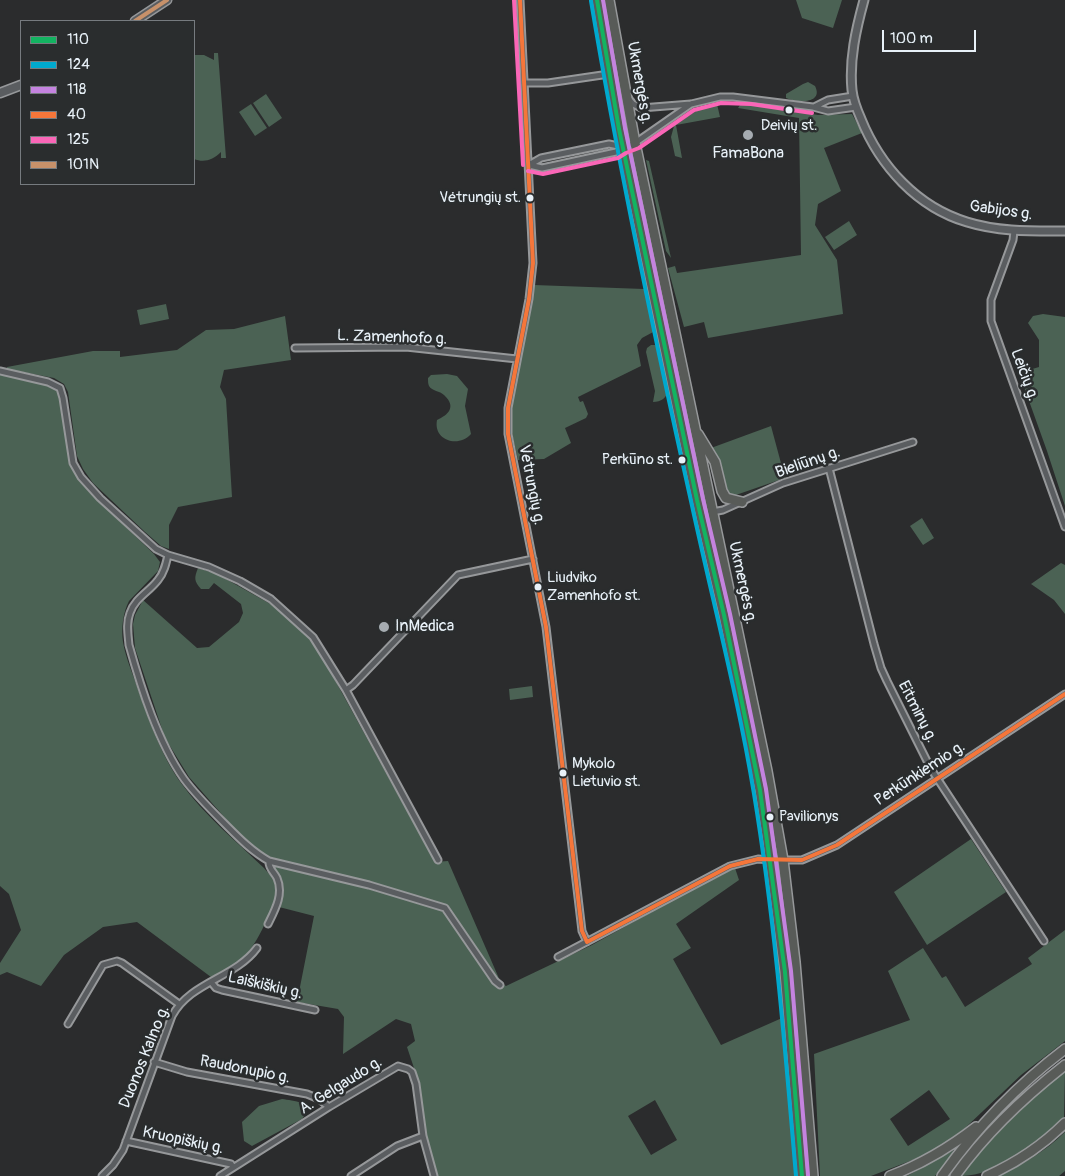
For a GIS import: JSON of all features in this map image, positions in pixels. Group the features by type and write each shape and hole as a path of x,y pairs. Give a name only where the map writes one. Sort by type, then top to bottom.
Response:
{"highway":[{"name":"Ukmergės g.","path":"597,0 623,147 758,780 771,860 785,972 802,1176"},
{"name":"Ukmergės g.","path":"609,0 635,143 773,801 783,860 796,962 813,1176"},
{"path":"694,424 715,462 724,494 730,500 742,502"},
{"path":"701,519 712,512"},
{"path":"771,860 783,860"},
{"path":"890,1176 922,1163 955,1143 989,1115 1026,1080 1065,1049"},
{"path":"955,1176 1002,1120 1034,1090 1065,1065"},
{"path":"942,1176 989,1115"},
{"path":"987,1176 1012,1164 1032,1151 1065,1123"}],"main road":[{"path":"137,20 167,0"},
{"path":"0,93 20,85"}],"street":[{"name":"Vėtrungių g.","path":"520,0 533,263 529,298 508,408 508,434 546,627 582,931 587,942"},
{"name":"Gabijos g.","path":"864,0 857,24 853,50 853,96 856,107 879,156 892,172 923,200 941,211 966,222 1014,231 1065,231"},
{"path":"524,83 548,83 609,74"},
{"path":"624,88 630,101 641,108 691,104 720,97 740,97 813,107 828,112 856,107"},
{"path":"813,107 828,100 853,96"},
{"path":"529,165 542,168 616,152 623,147 635,143 691,104"},
{"path":"529,165 541,158 609,144 623,147"},
{"name":"Leičių g.","path":"1014,231 1013,240 991,300 991,321 1065,527"},
{"name":"L. Zamenhofo g.","path":"295,348 406,347 517,359"},
{"path":"0,371 48,382 60,388 73,463 81,477 100,498 150,544 168,555 224,573 271,599 313,637 346,690 438,860"},
{"name":"Bieliūnų g.","path":"712,512 723,510 783,483 913,442"},
{"name":"Eitminų g.","path":"829,468 881,668 937,778 1044,941"},
{"path":"168,555 165,567 158,580 134,604 130,614 128,632 132,656 153,717 169,752 184,778 232,831 256,854 269,861 369,885 445,908 495,982 500,985"},
{"path":"346,690 353,685 458,575 532,559"},
{"name":"Perkūnkiemio g.","path":"783,860 802,860 837,845 1065,694"},
{"path":"558,957 730,866 758,859 771,860"},
{"path":"268,924 279,899 280,888 278,880 269,867 269,861"},
{"name":"Duonos Kalno g.","path":"102,1176 119,1157 126,1142 154,1062 172,1016 179,1004 188,996 238,966 257,948"},
{"path":"68,1024 98,973 104,965 110,962 117,961 122,963 179,1004"},
{"name":"Laiškiškių g.","path":"211,982 213,986 222,990 316,1010"},
{"name":"Raudonupio g.","path":"154,1062 187,1072 308,1094 319,1099 329,1107"},
{"name":"A. Gelgaudo g.","path":"220,1176 390,1069 403,1066 412,1072 415,1079 423,1136 434,1176"},
{"path":"350,1176 397,1146 423,1136"},
{"name":"Kruopiškių g.","path":"126,1142 231,1164 233,1167"}],"green space":[{"path":"796,0 842,0 833,28 802,18"},
{"path":"214,53 218,53 226,158 221,158 221,152 212,159 201,161 195,159 195,55 204,55 214,60"},
{"path":"808,82 815,86 817,92 813,99 796,101 786,98 786,94"},
{"path":"266,94 282,118 269,127 253,103"},
{"path":"742,102 818,115 852,114 862,133 824,148 841,191 818,204 815,225 837,260 843,314 708,338 704,322 684,327 668,268 675,266 677,273 801,255 799,118 738,108"},
{"path":"251,104 267,128 255,136 239,112"},
{"path":"717,104 720,117 676,125 682,158 675,156 671,137 674,126 696,111"},
{"path":"646,160 649,161 671,258 666,251"},
{"path":"849,221 857,235 834,250 825,237"},
{"path":"534,285 644,289 655,331 642,338 637,345 641,366 578,397 580,402 583,401 588,414 586,418 565,428 571,443 544,459 518,460 511,429 512,402"},
{"path":"166,304 169,319 140,325 137,310"},
{"path":"1043,314 1065,317 1065,506 1019,373 1039,367 1039,340 1028,323 1033,316"},
{"path":"285,316 291,360 224,370 220,387 226,399 232,497 178,507 169,525 169,549 161,546 145,532 93,483 83,469 77,456 68,392 64,384 54,378 7,369 7,367 93,351 120,351 120,357 177,350 206,330 234,329"},
{"path":"651,345 660,348 668,390 663,399 653,402 655,391 646,352 647,348"},
{"path":"447,374 457,376 468,389 465,406 471,434 460,441 448,440 439,433 437,420 445,416 449,410 450,403 442,394 430,388 428,384 428,378 431,375"},
{"path":"0,375 50,385 57,389 60,396 72,469 88,491 160,562 158,571 129,601 123,621 122,637 125,651 143,705 166,759 181,783 200,806 264,868 274,882 276,894 273,903 265,924 249,952 228,968 211,977 137,922 103,927 64,955 41,986 7,972 0,975 0,963 21,930 9,894 0,886"},
{"path":"771,426 785,478 733,496 727,492 711,448"},
{"path":"922,518 934,538 923,545 910,526"},
{"path":"1061,563 1065,565 1065,614 1054,600 1031,584"},
{"path":"198,568 217,574 274,606 314,642 435,862 448,861 501,983 506,986 592,945 735,868 739,880 676,924 691,948 673,959 721,1045 782,1018 797,1176 435,1176 424,1125 419,1083 407,1047 415,1041 411,1024 396,1019 343,1054 344,1017 338,1009 297,1002 314,916 279,907 282,890 277,872 233,827 189,777 165,738 135,648 133,624 135,615 143,600 197,648 209,647 239,622 243,613 241,604 214,583 209,589 201,589 195,577","holes":["655,1100 677,1140 651,1155 628,1116"]},
{"path":"532,686 533,697 510,700 509,689"},
{"path":"971,839 1006,892 927,945 894,892"},
{"path":"1065,930 1065,1041 1021,1075 964,1129 923,1156 871,1176 820,1176 814,1054 910,1020 888,971 923,948 942,978 946,976 965,1007 1032,964 1028,958","holes":["929,1090 950,1119 908,1146 890,1119"]},
{"path":"1065,1071 1064,1118 1030,1147 1003,1164 975,1174 961,1176 1010,1120"},
{"path":"282,1099 297,1101 305,1105 306,1113 302,1119 252,1146 244,1141 242,1122 259,1106"},
{"path":"1065,1132 1065,1171 1059,1176 999,1176 1034,1157"},
{"path":"956,1149 935,1176 907,1176"}],"transit line":[{"name":"101N","path":"137,20 167,0"},
{"name":"125","path":"514,0 523,165"},
{"name":"40","path":"520,0 533,263 529,299 508,408 508,434 546,627 582,931 587,942"},
{"name":"110","path":"597,0 619,129 760,790 785,972 802,1176"},
{"name":"118","path":"603,0 625,128 766,789 791,971 808,1175"},
{"name":"124","path":"591,1 613,127 638,252 677,439 748,757 774,937 796,1176"},
{"name":"125","path":"528,171 543,174 618,158 639,148 694,110 721,103 751,104 812,113"},
{"name":"40","path":"587,942 730,866 758,859 802,860 837,845 1065,694"}],"place":[{"name":"Deivių st.","path":"789,110"},
{"name":"FamaBona","path":"748,135"},
{"name":"Vėtrungių st.","path":"530,198"},
{"name":"Perkūno st.","path":"682,460"},
{"name":"Liudviko Zamenhofo st.","path":"538,587"},
{"name":"InMedica","path":"384,627"},
{"name":"Mykolo Lietuvio st.","path":"563,773"},
{"name":"Pavilionys","path":"770,817"}]}
